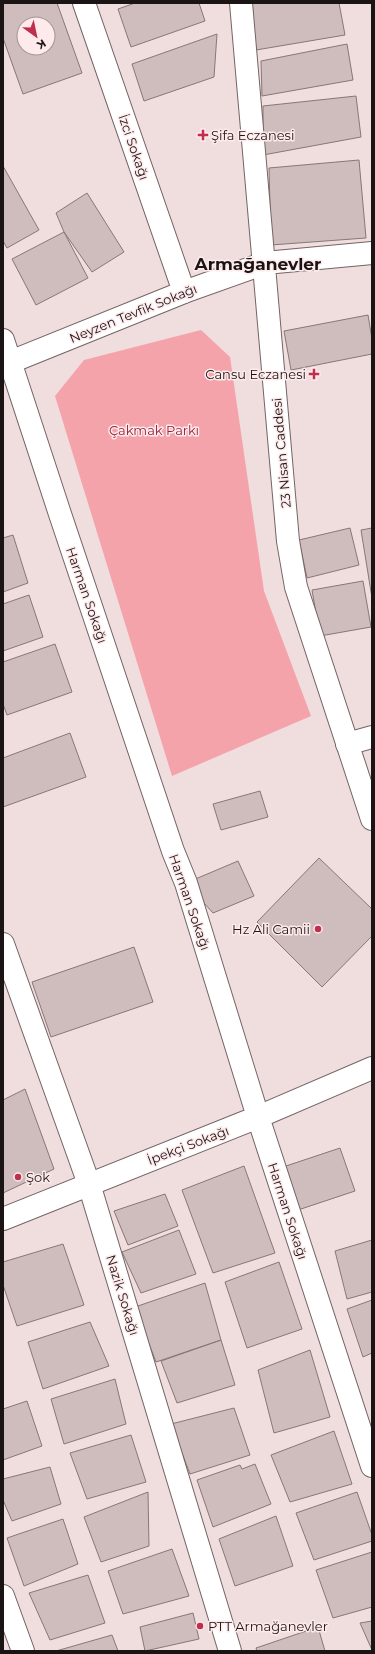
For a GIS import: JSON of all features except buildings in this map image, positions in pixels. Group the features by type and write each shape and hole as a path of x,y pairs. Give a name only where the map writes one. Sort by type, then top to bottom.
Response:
{"street":[{"name":"İzci Sokağı","path":"84,3 184,292"},
{"name":"23 Nisan Caddesi","path":"241,3 288,541 296,588 372,819"},
{"name":"Neyzen Tevfik Sokağı","path":"7,363 184,292 264,263 372,253"},
{"name":"Harman Sokağı","path":"3,340 7,363 173,851 186,883 258,1117 372,1466"},
{"path":"347,744 372,737"},
{"name":"Nazik Sokağı","path":"3,944 89,1184 230,1651"},
{"name":"İpekçi Sokağı","path":"3,1219 258,1117 372,1068"},
{"path":"3,1596 23,1651"}],"green space":[{"name":"Çakmak Parkı","path":"201,330 230,357 264,591 311,716 172,776 55,396 84,360"}],"place":[{"name":"Şifa Eczanesi","path":"203,135"},
{"name":"Cansu Eczanesi","path":"314,374"},
{"name":"Hz Ali Camii","path":"318,929"},
{"name":"Şok","path":"18,1177"},
{"name":"PTT Armağanevler","path":"200,1626"}],"district":[{"name":"Armağanevler","path":"258,264"}]}
